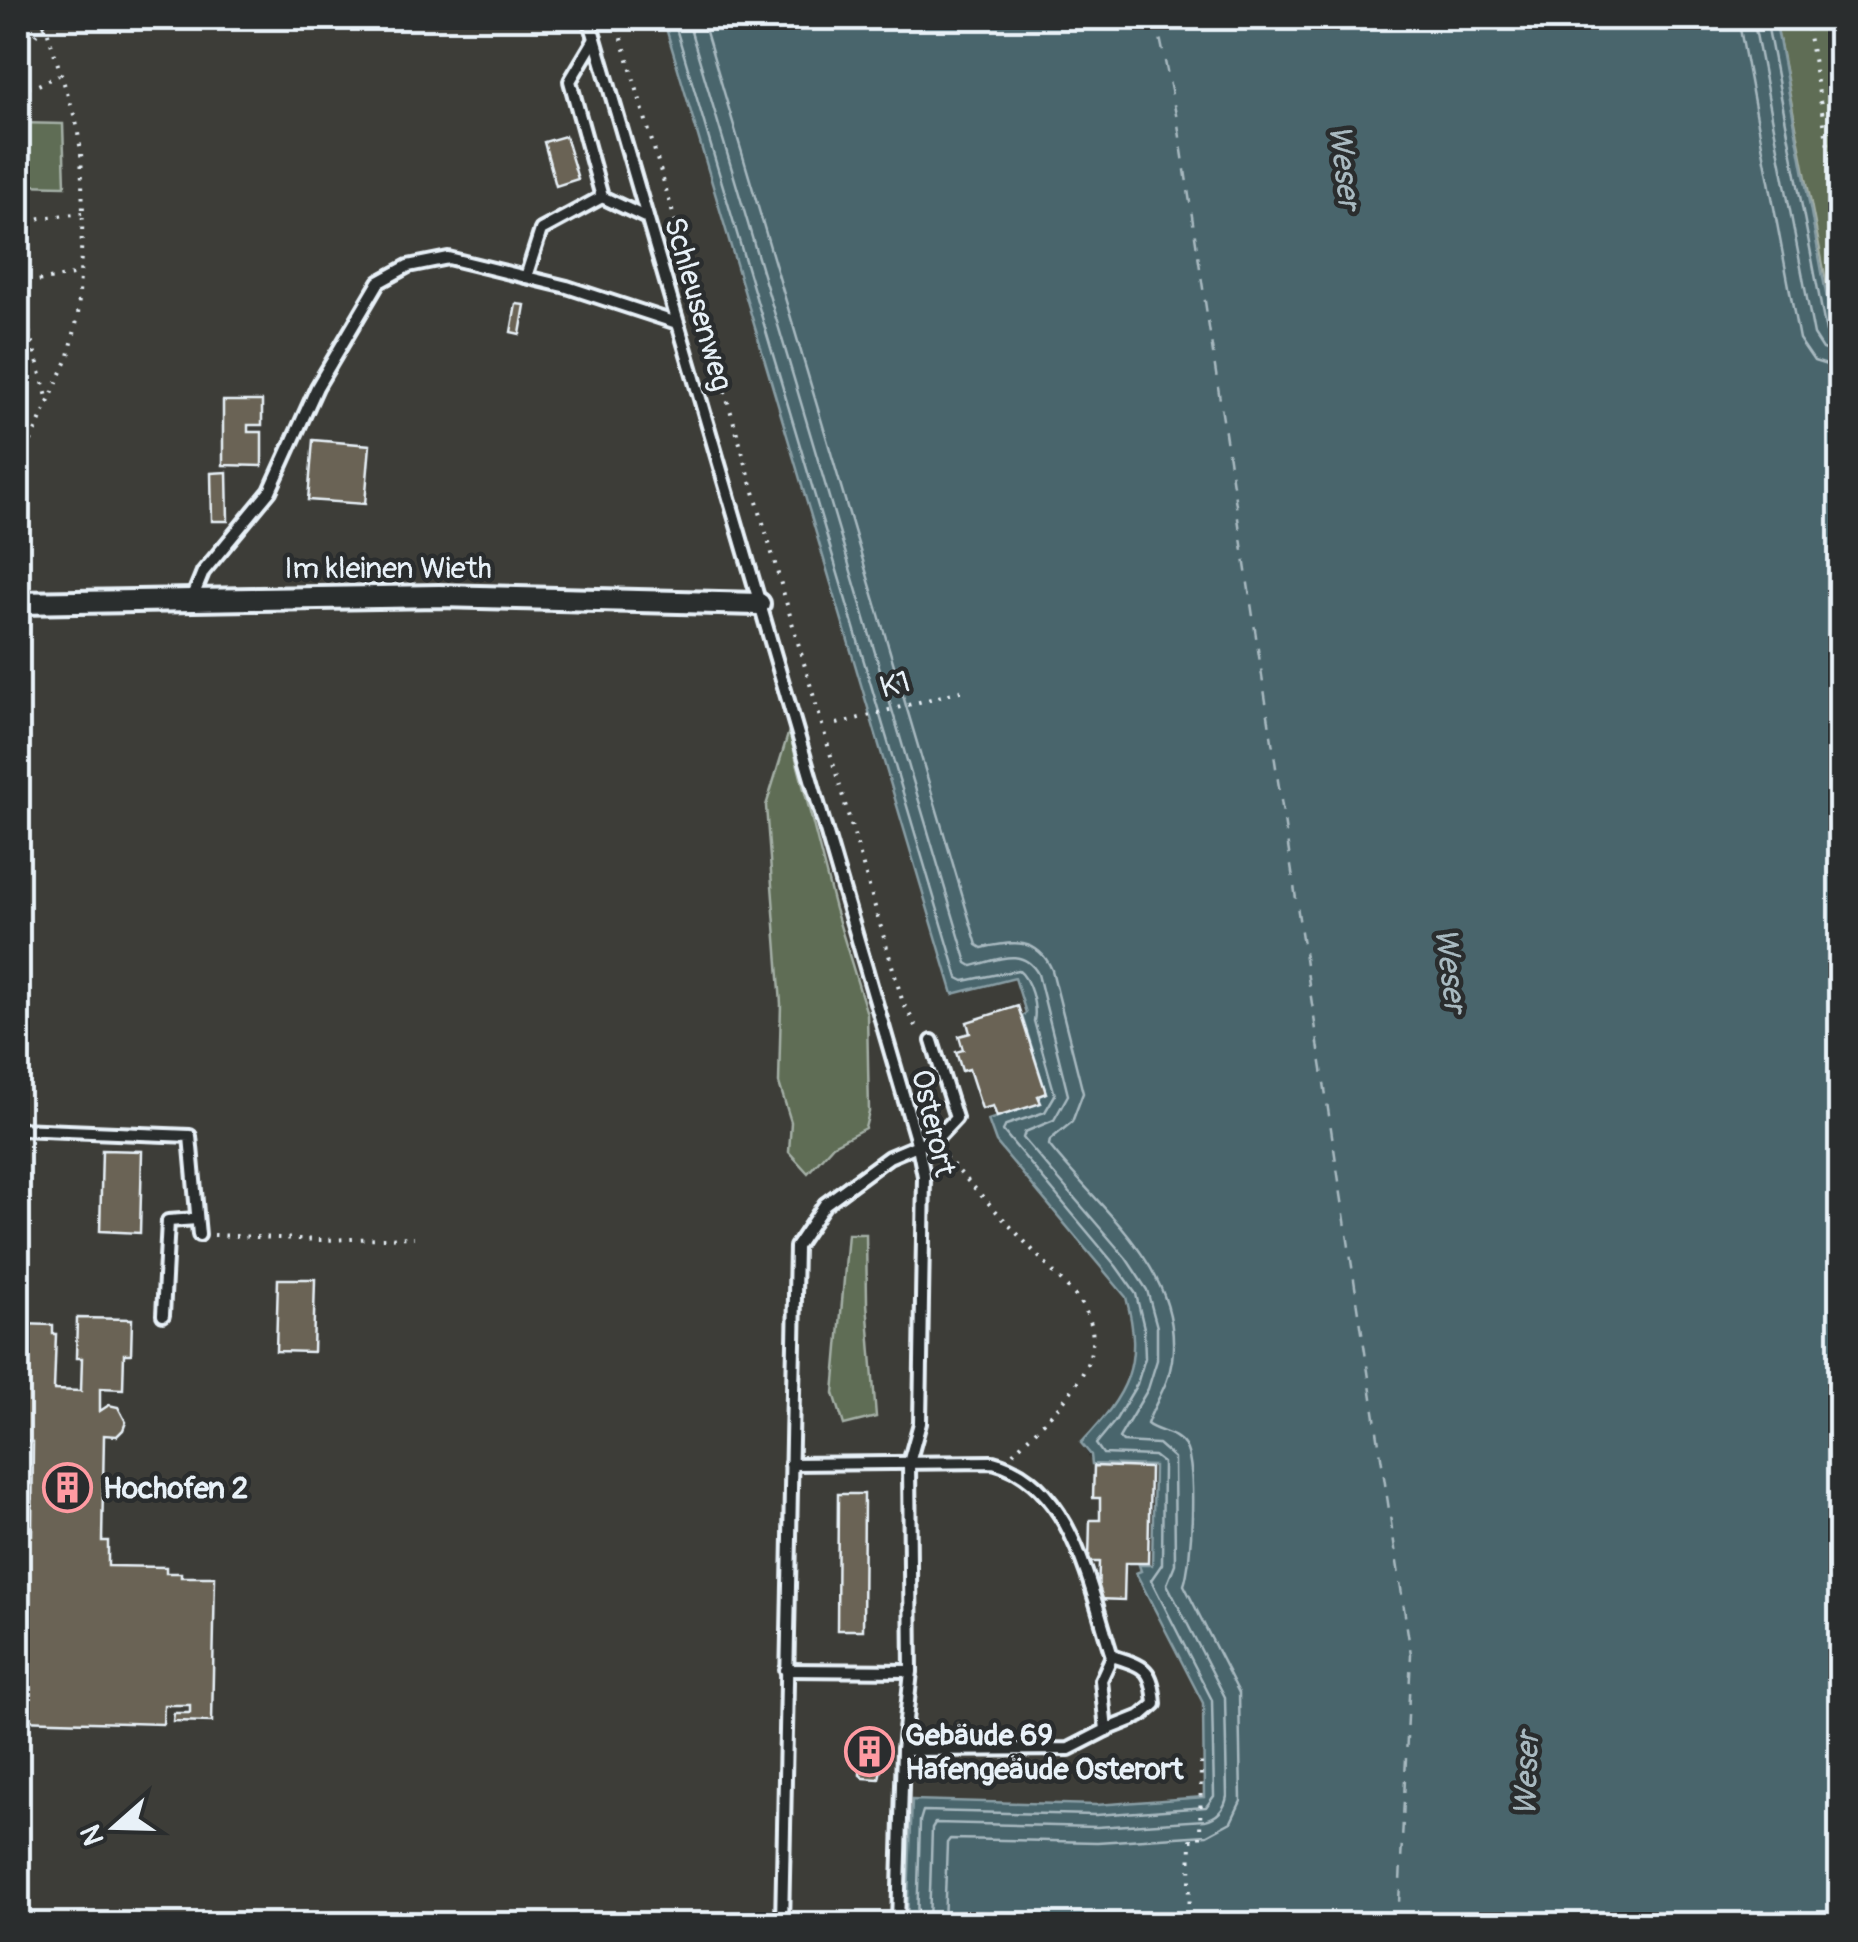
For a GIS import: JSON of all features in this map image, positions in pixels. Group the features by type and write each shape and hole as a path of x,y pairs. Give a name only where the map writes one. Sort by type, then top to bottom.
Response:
{"street":[{"name":"Im kleinen Wieth","path":"18,603 439,596 759,604"}],"lane":[{"name":"Schleusenweg","path":"589,18 759,604"},
{"path":"595,39 570,82 602,196 647,218"},
{"path":"526,277 541,230 602,196"},
{"path":"191,600 203,572 270,491 317,387 379,282 408,266 448,258 678,323"},
{"name":"Osterort","path":"759,604 924,1176 920,1422 909,1463 911,1671 903,1750 898,1924"},
{"path":"782,1924 796,1247 825,1204 889,1157 939,1136 956,1118 932,1041"},
{"path":"18,1129 190,1136 199,1235"},
{"path":"163,1315 168,1221 198,1220"},
{"path":"791,1464 993,1462 1014,1468 1046,1498 1072,1534 1112,1656 1101,1680 1106,1730"},
{"path":"903,1750 1069,1750 1142,1716 1156,1704 1153,1680 1143,1666 1112,1656"},
{"path":"786,1670 911,1671"}],"path":[{"path":"18,470 69,356 78,316 82,151 76,121 40,18"},
{"path":"616,18 903,1002 920,1034 932,1041"},
{"path":"1806,18 1840,216"},
{"path":"18,47 46,27"},
{"path":"18,88 59,75"},
{"path":"18,221 83,212"},
{"path":"48,400 18,288 79,274"},
{"name":"K1","path":"837,724 964,690"},
{"path":"918,1146 939,1149 958,1167 1080,1302 1091,1324 1085,1368 1065,1398 1002,1464"},
{"path":"199,1235 321,1240 414,1238"},
{"path":"1189,1924 1190,1840 1200,1840 1201,1761"}],"shaded area":[{"path":"18,18 663,18 953,994 1016,978 1026,1013 1022,1016 1046,1093 1041,1103 996,1142 1126,1297 1135,1355 1128,1379 1107,1416 1081,1443 1093,1464 1154,1466 1152,1565 1139,1566 1142,1571 1136,1574 1203,1702 1204,1797 911,1816 907,1924 18,1924"}],"green space":[{"path":"1775,18 1840,18 1840,369 1837,338"},
{"path":"18,123 63,124 65,186 18,185"},
{"path":"789,731 867,1014 869,1112 865,1128 833,1145 808,1173 789,1152 791,1122 779,1083 781,1004 766,806"},
{"path":"848,1234 866,1234 876,1417 844,1425 834,1393"}],"water":[{"name":"Weser","path":"663,18 1775,18 1840,369 1840,1924 907,1924 912,1800 1096,1805 1204,1797 1203,1703 1136,1573 1141,1571 1139,1565 1152,1565 1154,1466 1092,1464 1091,1455 1081,1443 1110,1409 1128,1377 1133,1341 1126,1297 996,1142 988,1120 1040,1103 1038,1096 1046,1093 1022,1016 1026,1013 1015,978 953,994"}],"building":[{"path":"565,136 578,179 556,186 544,142"},
{"path":"18,197 31,201 26,216 18,214"},
{"path":"516,304 525,305 520,334 511,332"},
{"path":"223,401 262,401 262,425 248,425 248,432 262,432 262,466 223,465"},
{"path":"313,440 370,445 365,504 308,500"},
{"path":"227,472 228,521 212,521 211,473"},
{"path":"1018,1006 1046,1093 1038,1096 1041,1103 997,1117 993,1106 982,1109 969,1069 962,1071 956,1052 963,1050 959,1036 970,1033 967,1022"},
{"path":"102,1150 142,1151 140,1233 100,1231"},
{"path":"278,1279 315,1279 313,1352 276,1351"},
{"name":"Hochofen 2","path":"77,1318 132,1319 131,1354 124,1354 123,1389 100,1388 100,1411 109,1405 118,1407 126,1422 117,1436 104,1435 102,1541 108,1541 108,1566 166,1567 166,1573 181,1573 181,1577 215,1577 212,1722 173,1721 174,1713 190,1713 190,1705 164,1705 163,1724 18,1720 18,1535 32,1535 33,1442 21,1441 22,1422 18,1422 19,1324 53,1325 54,1390 81,1391 82,1358 76,1358"},
{"path":"1094,1466 1150,1468 1148,1563 1125,1563 1124,1600 1098,1599 1099,1562 1089,1562 1090,1520 1100,1520 1100,1498 1093,1498"},
{"path":"838,1494 864,1494 863,1630 837,1630"},
{"name":"Gebäude 69 Hafengeäude Osterort","path":"861,1742 880,1743 879,1779 860,1775"}],"ferry route":[{"path":"1156,18 1178,124 1411,1654 1398,1924"}],"place":[{"name":"Hochofen 2","path":"68,1488"},
{"name":"Gebäude 69 Hafengeäude Osterort","path":"870,1752"}]}
